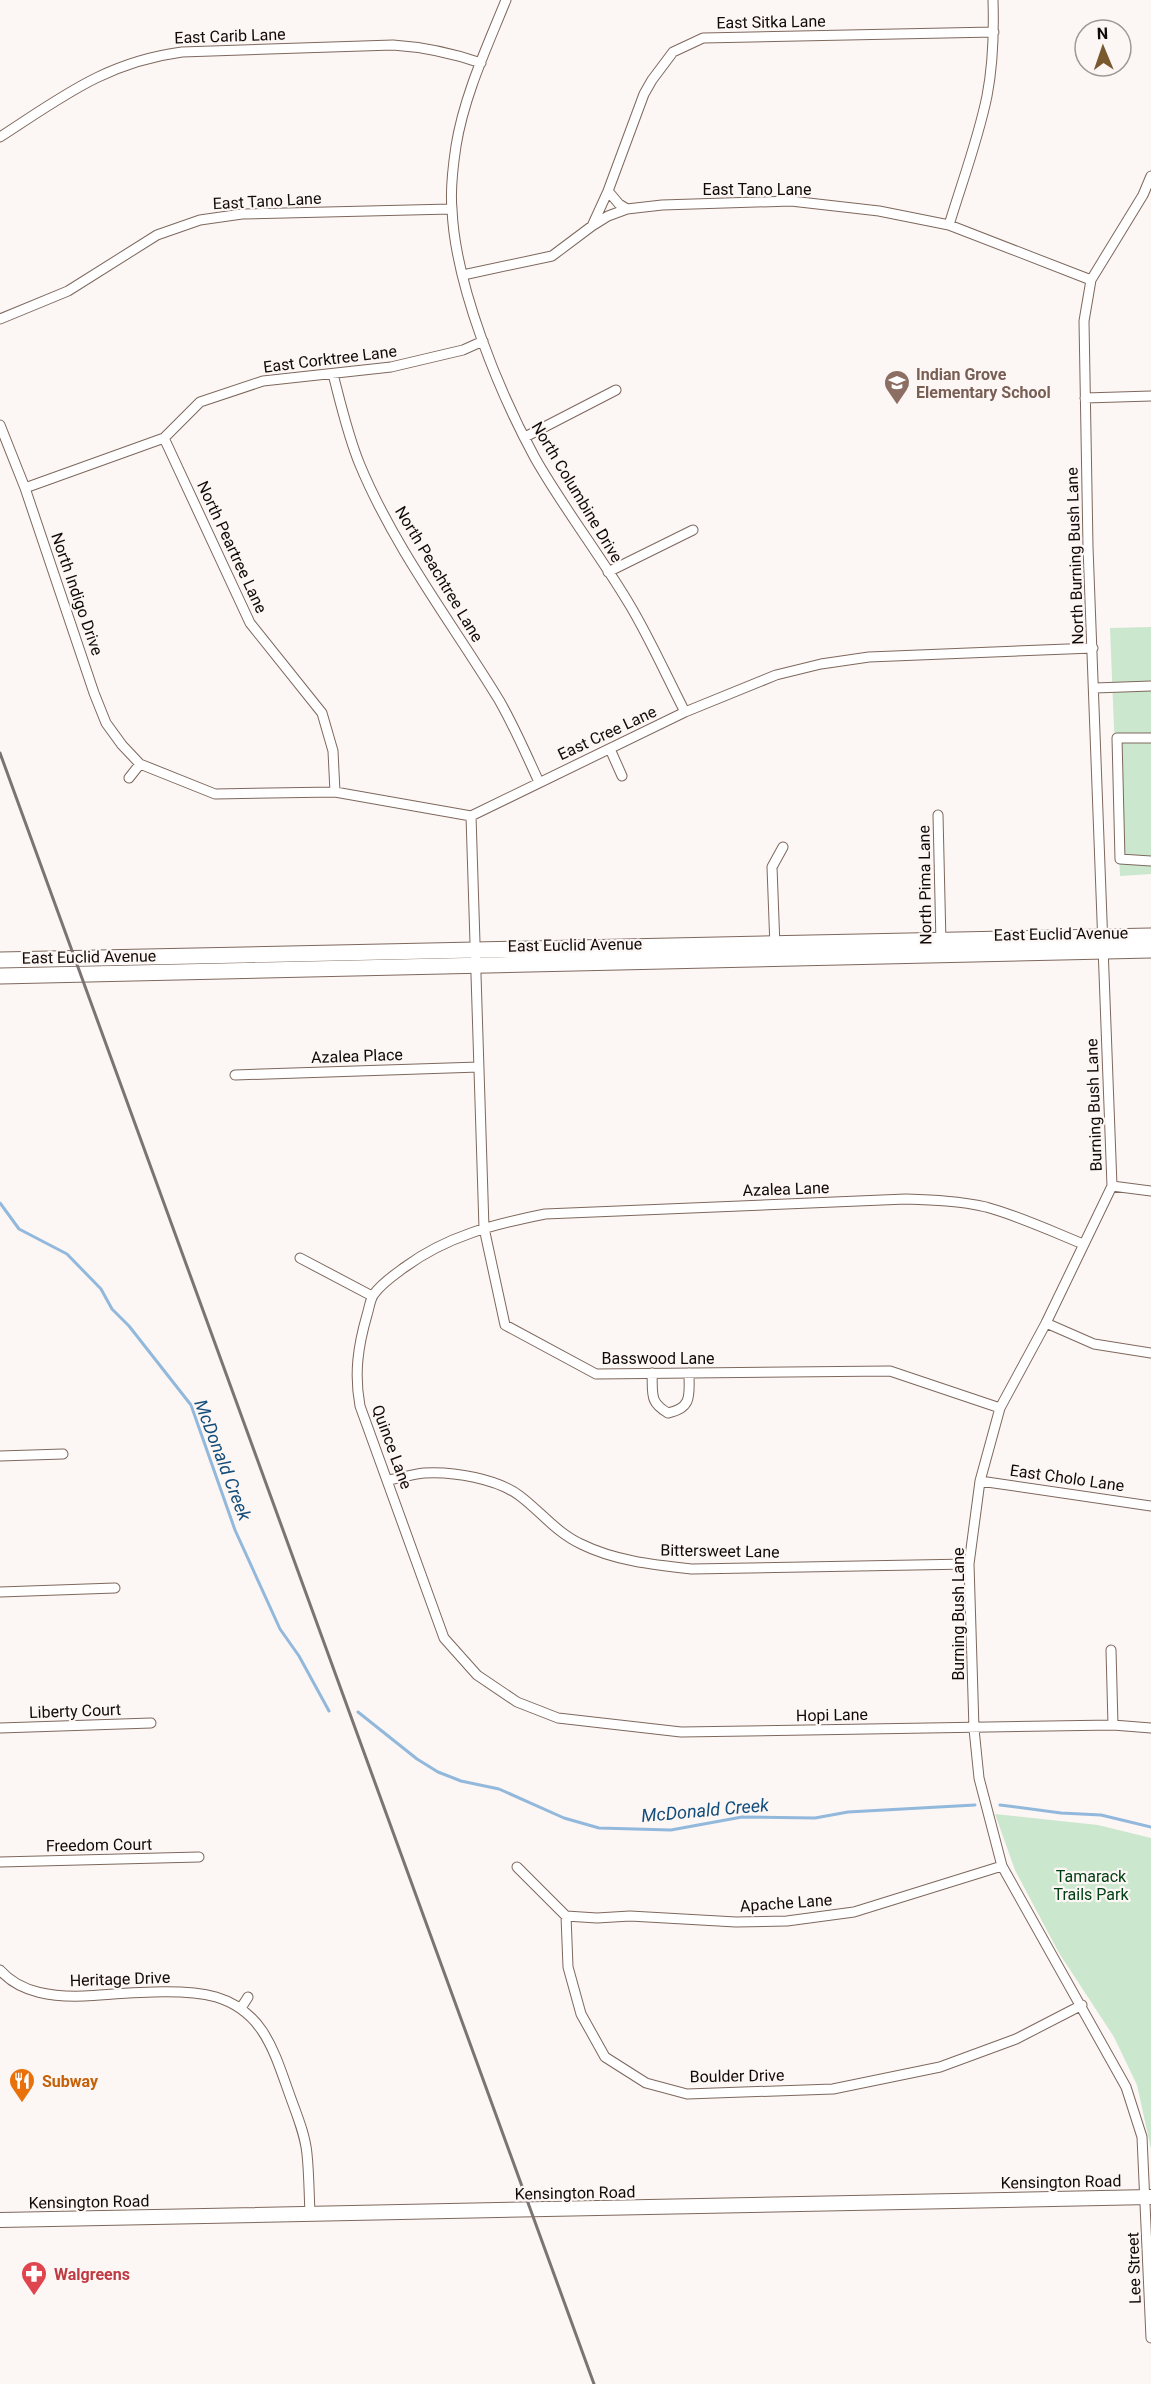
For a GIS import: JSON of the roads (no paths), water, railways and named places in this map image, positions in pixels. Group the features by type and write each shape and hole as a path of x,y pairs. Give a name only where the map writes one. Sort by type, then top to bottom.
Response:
{"main road":[{"name":"East Euclid Avenue","path":"0,976 476,958 1103,944 1151,936"},
{"name":"East Euclid Avenue","path":"1103,944 1151,950"},
{"name":"East Euclid Avenue","path":"0,960 476,958"},
{"name":"Kensington Road","path":"0,2220 1149,2197"}],"street":[{"name":"North Columbine Drive","path":"506,0 460,124 456,146 452,209 455,238 463,275 483,341 525,437 557,493 631,607 685,712"},
{"path":"949,225 987,95 994,32 993,0"},
{"name":"East Sitka Lane","path":"592,226 609,191 644,94 673,52 703,38 994,32"},
{"name":"East Carib Lane","path":"0,137 82,84 113,68 157,55 182,52 393,45 439,51 481,63"},
{"name":"North Burning Bush Lane","path":"1103,944 1094,648 1088,547 1084,321 1091,280 1147,197 1151,176"},
{"path":"609,191 619,204 627,209"},
{"name":"East Tano Lane","path":"463,275 552,256 592,226 608,216 627,209 662,205 791,201 879,211 949,225 1091,280"},
{"name":"East Tano Lane","path":"0,319 51,299 157,236 200,220 242,214 452,209"},
{"name":"East Corktree Lane","path":"25,488 164,438 200,402 262,381 421,362 463,350 483,341"},
{"name":"North Peachtree Lane","path":"333,374 349,435 375,495 427,588 500,702 539,782"},
{"path":"525,437 616,390"},
{"path":"1085,398 1151,396"},
{"name":"North Indigo Drive","path":"0,425 25,488 106,723 140,764"},
{"name":"North Peartree Lane","path":"164,438 250,623 322,713 333,751 335,792"},
{"path":"608,572 693,530"},
{"name":"East Cree Lane","path":"471,816 685,712 776,675 821,664 869,657 1094,648"},
{"path":"1095,688 1151,686"},
{"path":"1151,738 1117,738 1120,859 1151,861"},
{"path":"610,749 622,776"},
{"path":"129,778 140,764 214,794 335,792 471,816"},
{"name":"North Pima Lane","path":"938,814 941,948"},
{"name":"Basswood Lane","path":"471,816 484,1228 505,1324 596,1374 890,1371 1000,1408"},
{"path":"775,951 772,867 783,847"},
{"name":"Burning Bush Lane","path":"1103,944 1112,1186 1046,1323 1000,1408 980,1481 969,1564 974,1729 979,1778 1002,1866 1126,2087 1142,2137 1149,2197"},
{"name":"Azalea Place","path":"235,1075 479,1066"},
{"path":"1112,1186 1151,1191"},
{"name":"Azalea Lane","path":"484,1228 556,1213 906,1199 950,1201 985,1207 1021,1218 1083,1244"},
{"path":"300,1258 372,1296 391,1277 426,1251 458,1236 484,1228"},
{"name":"Quince Lane","path":"372,1296 362,1334 356,1383 360,1406 444,1638 477,1675 517,1702"},
{"path":"1046,1323 1094,1344 1151,1353"},
{"path":"652,1373 653,1400 658,1408 668,1413 678,1411 687,1404 689,1373"},
{"path":"0,1456 63,1454"},
{"name":"Bittersweet Lane","path":"388,1480 425,1473 468,1476 495,1483 520,1496 544,1519 580,1544 649,1565 692,1569 969,1564"},
{"name":"East Cholo Lane","path":"980,1481 1151,1506"},
{"path":"0,1592 115,1588"},
{"path":"1111,1650 1113,1725"},
{"name":"Hopi Lane","path":"517,1702 558,1718 681,1732 1113,1725 1151,1728"},
{"name":"Liberty Court","path":"0,1728 151,1723"},
{"name":"Freedom Court","path":"0,1862 199,1857"},
{"name":"Apache Lane","path":"566,1916 597,1918 630,1916 736,1922 787,1921 854,1912 1002,1866"},
{"path":"517,1867 566,1916"},
{"name":"Boulder Drive","path":"566,1916 568,1967 581,2014 605,2057 646,2083 687,2094 833,2089 940,2067 1016,2039 1082,2006"},
{"name":"Heritage Drive","path":"1,1973 26,1988 55,1996 191,1993 216,1997 241,2008 260,2027 274,2051 300,2124 307,2154 310,2213"},
{"path":"241,2008 248,1997"},
{"name":"Lee Street","path":"1149,2197 1151,2338"}],"waterway":[{"name":"McDonald Creek","path":"0,1203 19,1229 67,1254 101,1289 112,1309 129,1326 191,1405 235,1530 280,1629 299,1656 329,1711"},
{"name":"McDonald Creek","path":"358,1712 417,1759 438,1772 461,1781 499,1789 564,1818 599,1828 671,1830 742,1817 815,1818 848,1812 975,1805"},
{"name":"McDonald Creek","path":"1000,1805 1061,1813 1101,1815 1151,1827"}],"railway":[{"path":"0,753 594,2384"}],"place":[{"name":"Indian Grove Elementary School","path":"897,406"},
{"name":"Subway","path":"22,2104"},
{"name":"Walgreens","path":"34,2297"}],"park label":[{"name":"Tamarack Trails Park","path":"1091,1885"}]}
